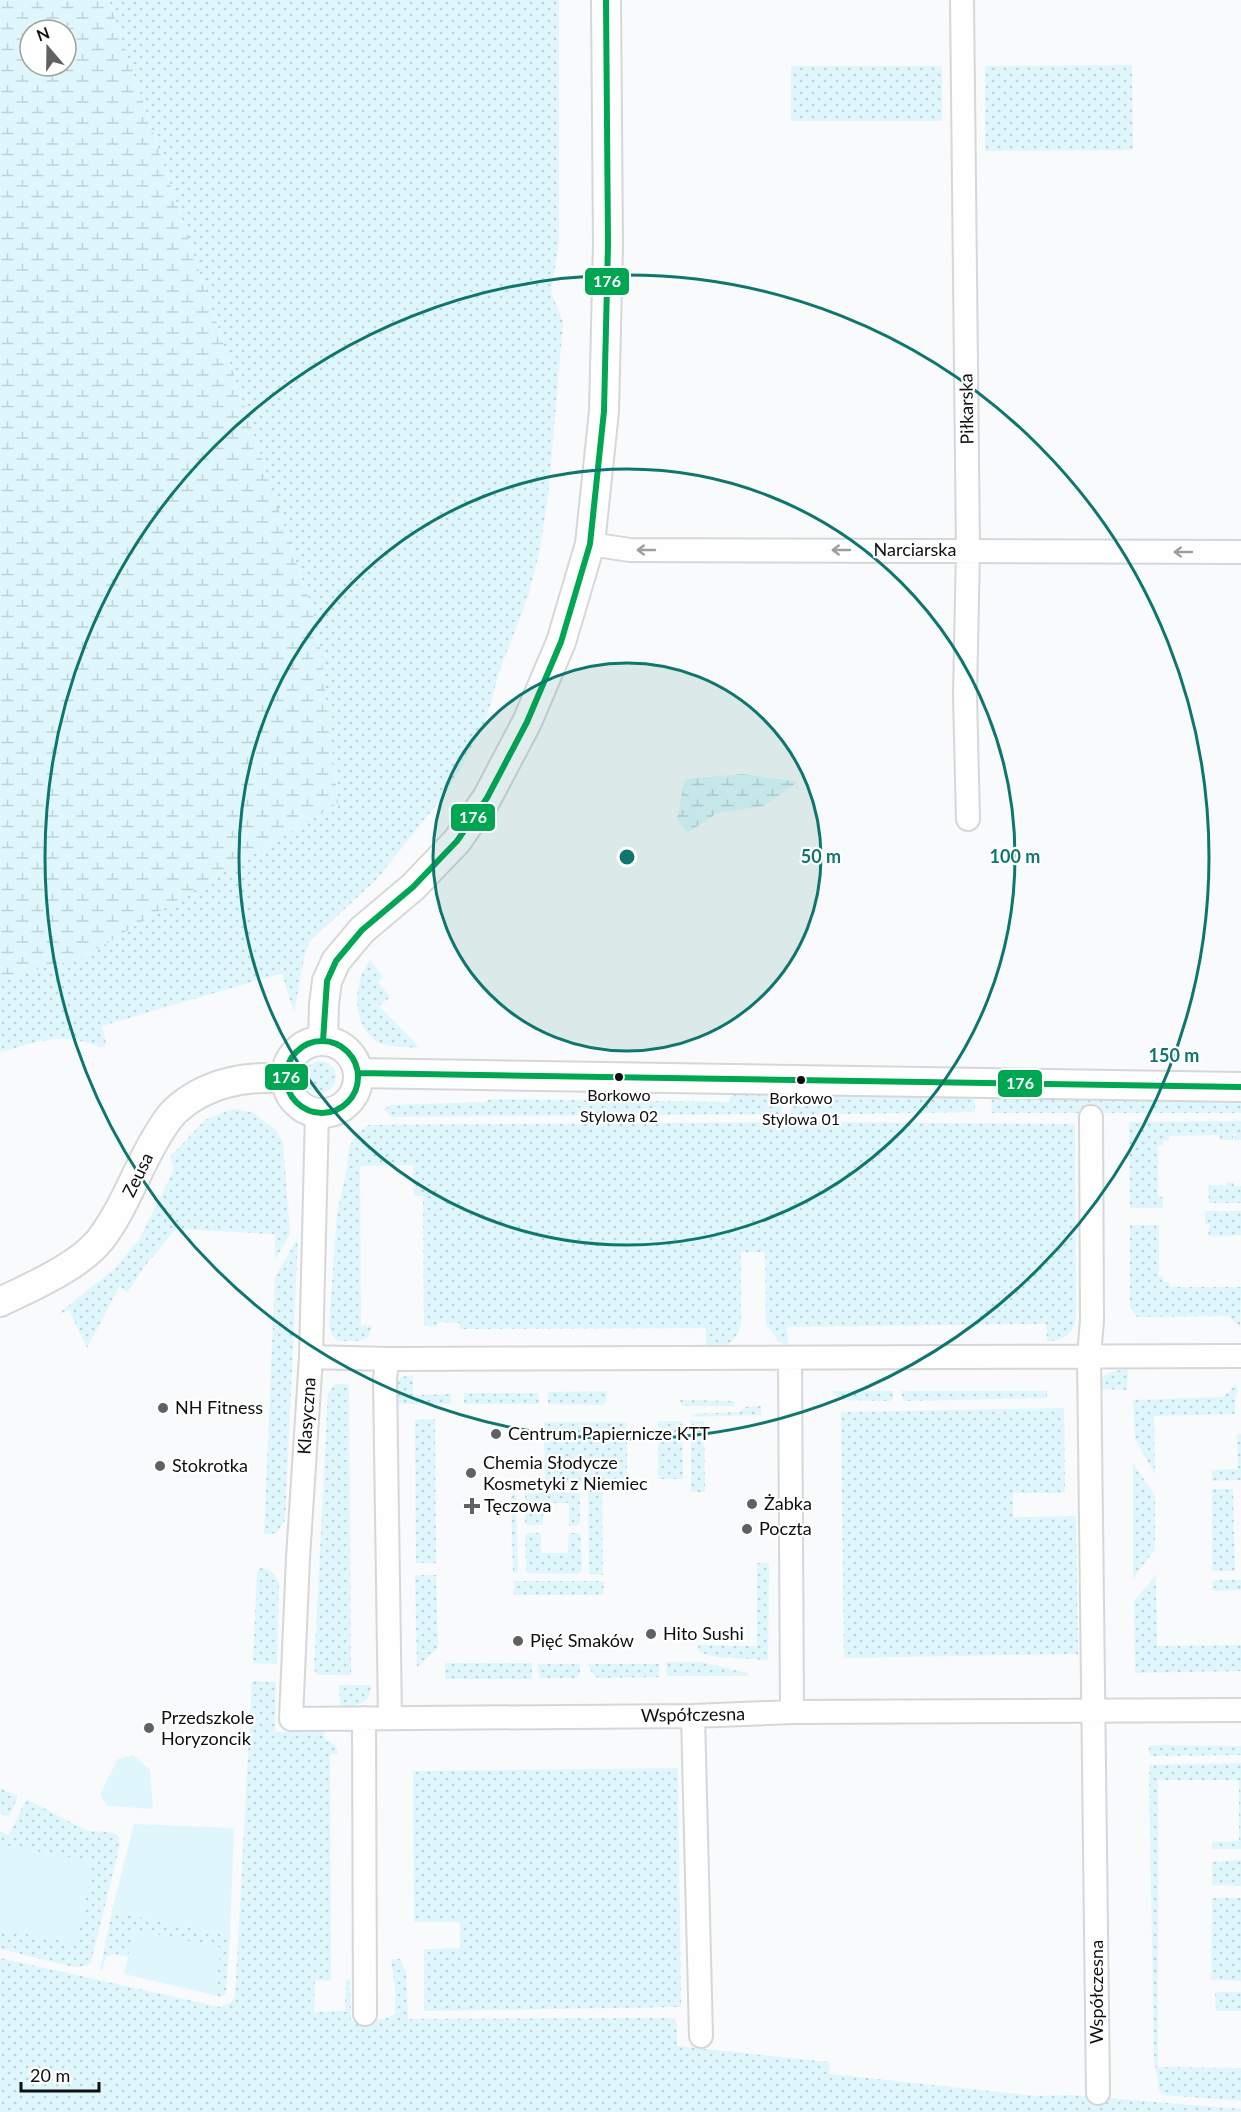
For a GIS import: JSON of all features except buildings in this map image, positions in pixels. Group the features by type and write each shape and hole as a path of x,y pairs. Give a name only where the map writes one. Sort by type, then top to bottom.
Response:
{"street":[{"path":"323,1041 327,981 336,961 362,930 413,887 458,841 488,798 527,722 561,642 590,544 604,399 608,244 606,0"},
{"name":"Piłkarska","path":"962,0 968,550 965,702 968,819"},
{"name":"Narciarska","path":"590,544 630,550 1241,552"},
{"path":"323,1041 347,1050 355,1061 358,1073 356,1089 348,1103 334,1111 317,1113 306,1109 296,1101 289,1090 286,1078 289,1064 297,1052 309,1043 323,1041"},
{"path":"358,1073 1241,1087"},
{"name":"Zeusa","path":"0,1302 67,1267 99,1241 121,1208 147,1154 175,1111 209,1088 244,1079 286,1078"},
{"name":"Klasyczna","path":"291,1719 298,1558 311,1357 317,1113"},
{"path":"1091,1117 1092,1320 1089,1357 1094,1712"},
{"path":"311,1357 388,1359 1241,1356"},
{"path":"790,1358 792,1712"},
{"path":"388,1359 386,1378 390,1718"},
{"name":"Współczesna","path":"291,1719 693,1716 792,1712 1241,1710"},
{"name":"Współczesna","path":"1094,1712 1098,2093"},
{"path":"693,1716 701,2036"},
{"path":"364,1718 365,2014"}],"green space":[{"path":"0,0 109,0 318,627 338,803 84,957 0,980"},
{"path":"109,0 559,0 559,243 551,293 563,322 549,488 540,549 528,597 499,672 486,720 449,789 376,880 309,942 294,1012 282,973 102,1026 106,1043 104,1047 63,1038 45,1040 0,1052 0,980 84,957 338,803 318,627"},
{"path":"1132,65 1133,150 985,151 985,66"},
{"path":"791,66 942,66 942,121 791,121"},
{"path":"743,774 798,782 764,806 717,813 687,833 677,819 685,779"},
{"path":"370,960 383,977 378,982 390,997 379,1006 420,1048 379,1043 363,1027 357,1004 358,992 360,980"},
{"path":"320,1061 331,1066 336,1077 331,1088 320,1093 309,1088 304,1077 309,1066"},
{"path":"745,1090 782,1090 781,1114 392,1117 384,1109 391,1105 486,1102 489,1099 730,1102 730,1096"},
{"path":"813,1092 974,1093 975,1112 790,1115 791,1102 813,1102"},
{"path":"991,1094 1241,1098 1241,1113 992,1113"},
{"path":"232,1109 252,1112 276,1130 283,1144 290,1234 275,1260 275,1234 176,1229 143,1268 128,1292 119,1287 87,1348 69,1310 57,1315 115,1268 140,1238 174,1169 170,1157 205,1120"},
{"path":"1241,1121 1241,1140 1234,1140 1234,1135 1237,1133 1231,1134 1233,1140 1220,1140 1219,1135 1169,1136 1169,1140 1163,1141 1163,1146 1158,1146 1158,1197 1163,1197 1163,1208 1130,1208 1129,1122"},
{"path":"806,1122 1075,1124 1076,1314 1074,1326 1068,1335 1047,1341 1046,1324 787,1327 788,1347 778,1341 766,1324 765,1252 741,1252 741,1324 733,1340 724,1346 706,1348 706,1328 460,1329 460,1323 439,1322 436,1327 424,1326 423,1196 414,1196 413,1165 360,1166 361,1325 372,1326 369,1337 358,1341 338,1341 329,1327 337,1212 347,1169 349,1147 357,1134 368,1125"},
{"path":"1226,1182 1233,1182 1234,1186 1241,1186 1241,1203 1209,1203 1208,1187 1210,1185 1226,1186"},
{"path":"1205,1211 1241,1211 1241,1235 1210,1237 1208,1235 1210,1224 1205,1224"},
{"path":"1130,1225 1159,1225 1159,1276 1163,1276 1163,1282 1169,1282 1170,1287 1241,1287 1240,1328 1229,1316 1137,1317 1130,1307"},
{"path":"298,1238 285,1521 276,1533 264,1535 275,1277"},
{"path":"1128,1369 1127,1390 1099,1389 1105,1376"},
{"path":"413,1375 413,1395 451,1394 451,1404 396,1404 396,1385 400,1377"},
{"path":"349,1384 351,1675 318,1675 314,1670 328,1393 334,1385"},
{"path":"1236,1384 1238,1392 1235,1398 1235,1414 1154,1416 1155,1475 1135,1438 1133,1400 1223,1397"},
{"path":"607,1391 606,1402 602,1405 548,1404 548,1392"},
{"path":"831,1391 893,1391 893,1399 890,1401 841,1400"},
{"path":"901,1391 1047,1391 1047,1398 905,1401"},
{"path":"464,1393 538,1393 539,1404 464,1404"},
{"path":"680,1400 735,1401 734,1406 682,1406"},
{"path":"761,1406 761,1415 693,1417 693,1414 739,1412 745,1407"},
{"path":"1064,1408 1065,1493 1013,1493 1013,1517 1076,1516 1078,1654 844,1658 841,1412"},
{"path":"435,1419 436,1563 416,1563 415,1420"},
{"path":"658,1421 682,1421 683,1479 658,1479"},
{"path":"691,1421 704,1421 705,1492 691,1492"},
{"path":"544,1422 627,1422 627,1482 545,1483"},
{"path":"1237,1434 1241,1434 1241,1480 1212,1481 1212,1470 1238,1469"},
{"path":"1133,1463 1155,1496 1155,1549 1133,1579"},
{"path":"1212,1489 1233,1489 1235,1571 1212,1571"},
{"path":"588,1490 602,1490 603,1575 589,1574"},
{"path":"528,1493 580,1493 580,1523 577,1526 569,1526 569,1503 543,1503 543,1525 528,1525 525,1523 525,1495"},
{"path":"511,1494 516,1495 518,1572 513,1573"},
{"path":"541,1533 541,1553 568,1553 569,1533 578,1533 581,1536 582,1571 579,1574 528,1573 526,1571 525,1535"},
{"path":"757,1563 769,1563 768,1660 716,1657 699,1652 698,1645 757,1646"},
{"path":"260,1568 272,1572 279,1583 277,1664 253,1663 257,1574"},
{"path":"415,1575 436,1575 438,1648 417,1668"},
{"path":"1156,1575 1157,1646 1241,1645 1241,1671 1135,1673 1134,1601"},
{"path":"1213,1580 1241,1580 1241,1590 1212,1591"},
{"path":"514,1581 604,1581 603,1595 514,1595"},
{"path":"666,1662 701,1662 747,1673 749,1676 667,1676"},
{"path":"445,1663 532,1663 532,1679 445,1679"},
{"path":"538,1664 580,1664 580,1673 577,1678 539,1678"},
{"path":"588,1664 659,1664 659,1677 598,1678 592,1673"},
{"path":"252,1681 276,1682 275,1732 324,1731 325,1740 334,1745 338,1751 338,1754 330,1754 331,1981 315,1980 314,2012 345,2011 346,1980 350,1979 351,2021 385,2019 395,2014 395,1988 391,1959 400,1959 406,1972 408,2019 670,2018 677,2023 677,2046 829,2062 830,2074 1037,2096 1071,2095 1241,2109 1241,2112 0,2112 0,1958 220,2007 230,2003 235,1997"},
{"path":"339,1685 371,1685 371,1692 362,1703 340,1707"},
{"path":"1149,1745 1241,1746 1241,1755 1151,1756"},
{"path":"133,1755 150,1770 153,1809 107,1806 100,1794 118,1759"},
{"path":"1241,1763 1241,1849 1212,1849 1212,1842 1239,1841 1239,1780 1158,1780 1158,2067 1241,2068 1241,2101 1164,2095 1159,2091 1154,2058 1149,1765"},
{"path":"678,1768 681,2007 424,2011 424,1949 460,1948 460,1922 414,1922 413,1771"},
{"path":"0,1788 18,1796 9,1817 0,1813"},
{"path":"26,1799 88,1831 110,1832 118,1836 120,1845 91,1962 87,1966 74,1967 0,1949 0,1831 9,1835"},
{"path":"134,1824 234,1828 230,1936 112,1911"},
{"path":"0,1844 93,1862 77,1944 0,1929"},
{"path":"1241,1860 1241,1886 1212,1885 1212,1862"},
{"path":"1212,1898 1241,1898 1241,1981 1211,1980"},
{"path":"112,1911 230,1936 226,1993 221,1997 214,1995 220,1948 134,1930 128,1957 113,1954 106,1957 102,1970 100,1970"},
{"path":"134,1930 221,1948 214,1995 124,1974"},
{"path":"1215,1992 1241,1992 1241,2011 1216,2011"}],"transit line":[{"name":"176","path":"323,1041 327,981 336,961 362,930 413,887 457,841 487,798 527,722 561,642 590,544 604,411 608,244 606,0"},
{"name":"176","path":"322,1041 342,1047 352,1057 358,1077 352,1097 342,1107 322,1113 302,1107 292,1097 286,1077 292,1057 302,1047 322,1041"},
{"name":"176","path":"358,1073 1241,1087"}],"place":[{"name":"Borkowo Stylowa 02","path":"619,1077"},
{"name":"Borkowo Stylowa 01","path":"801,1080"},
{"name":"NH Fitness","path":"163,1408"},
{"name":"Centrum Papiernicze KTT","path":"496,1434"},
{"name":"Stokrotka","path":"160,1466"},
{"name":"Chemia Słodycze Kosmetyki z Niemiec","path":"471,1473"},
{"name":"Żabka","path":"752,1504"},
{"name":"Tęczowa","path":"472,1506"},
{"name":"Poczta","path":"747,1529"},
{"name":"Hito Sushi","path":"651,1634"},
{"name":"Pięć Smaków","path":"518,1641"},
{"name":"Przedszkole Horyzoncik","path":"149,1728"}]}
